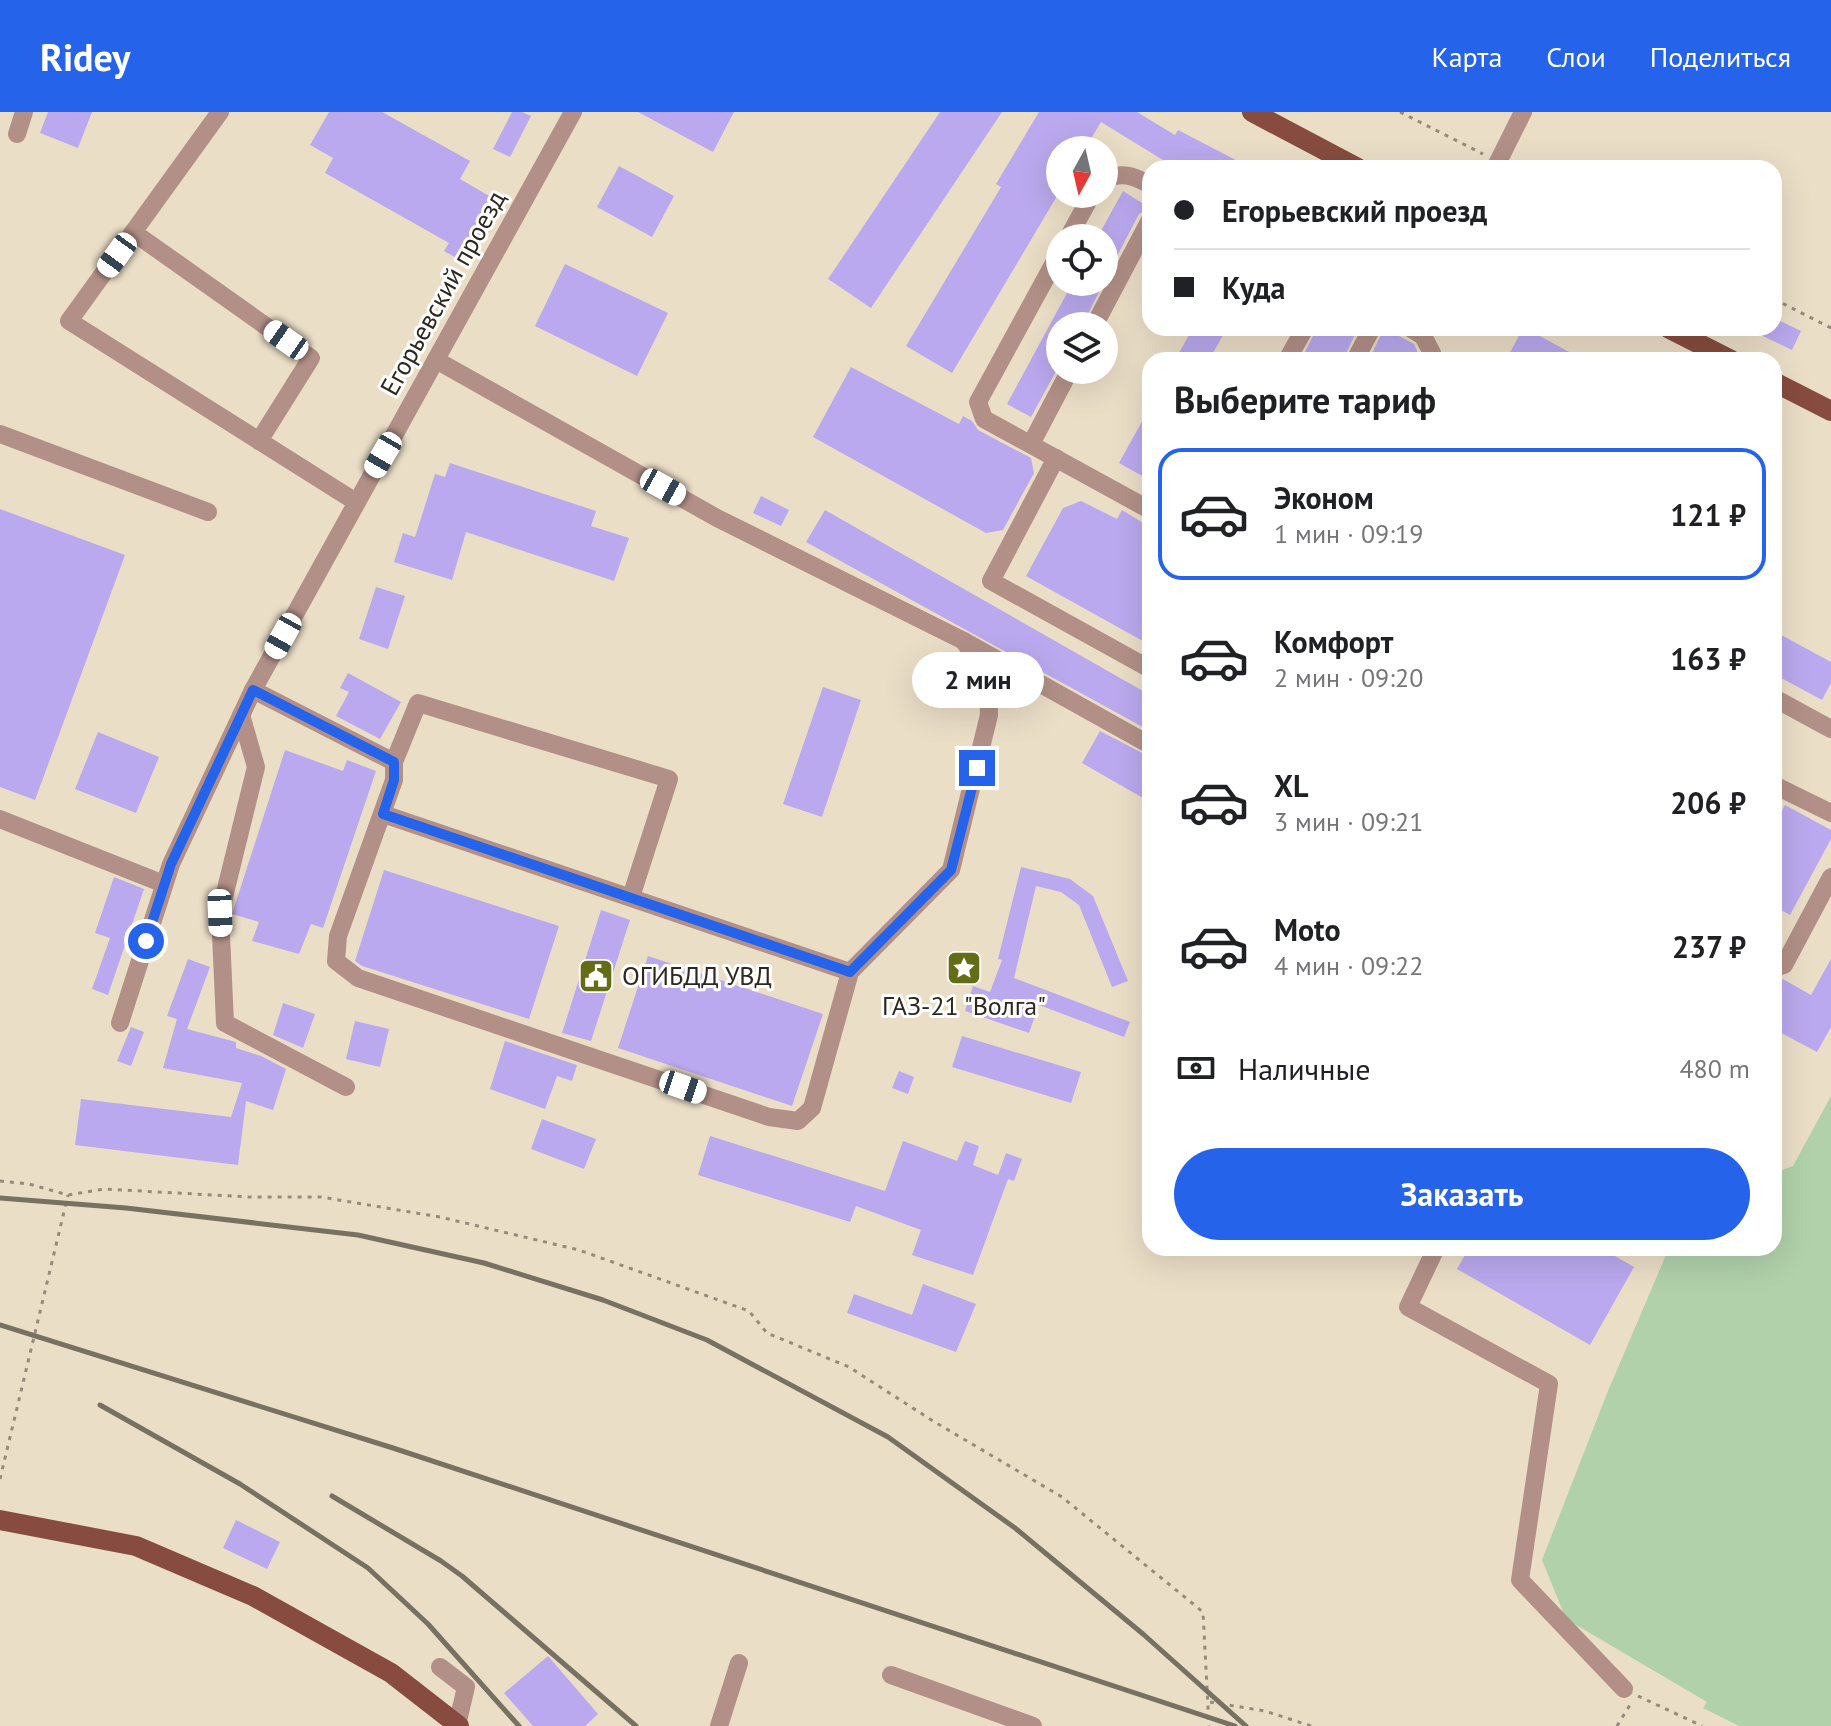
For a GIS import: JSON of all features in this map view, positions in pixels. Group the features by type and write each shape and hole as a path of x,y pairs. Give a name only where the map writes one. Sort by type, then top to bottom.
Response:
{"main road":[{"path":"1252,112 1343,160"},
{"path":"1684,336 1715,352"},
{"path":"1782,386 1831,411"},
{"path":"0,1520 136,1546 253,1596 391,1673 458,1725"}],"street":[{"path":"17,134 24,112"},
{"path":"220,112 69,321 356,502"},
{"name":"Егорьевский проезд","path":"120,1023 171,864 253,690 573,112"},
{"path":"1499,160 1523,112"},
{"path":"1118,173 1142,181"},
{"path":"133,232 311,358 259,441"},
{"path":"1101,312 1142,235"},
{"path":"1046,278 978,402 984,419 1142,506"},
{"path":"436,360 926,631 964,641 1142,741"},
{"path":"1031,444 1063,384"},
{"path":"0,434 208,512"},
{"path":"1056,458 991,581 1142,665"},
{"path":"631,897 669,779 418,703 394,762 394,780 338,936 336,961 358,978 769,1117 798,1121 812,1108 850,972 951,870 989,715 988,679 964,641"},
{"path":"253,690 394,762"},
{"path":"1782,702 1831,729"},
{"path":"241,715 256,767 220,913 225,1023 346,1087"},
{"path":"1782,789 1831,813"},
{"path":"383,814 850,972"},
{"path":"0,819 164,884"},
{"path":"1782,966 1831,877"},
{"path":"1432,1256 1408,1307 1549,1384 1520,1580 1624,1689"},
{"path":"719,1726 739,1663"},
{"path":"440,1667 466,1687 458,1725"},
{"path":"891,1675 1033,1726"}],"path":[{"path":"1400,112 1487,160"},
{"path":"1782,303 1831,328"},
{"path":"0,1181 29,1184 68,1195 104,1189 249,1197 321,1197 425,1215 579,1250 749,1311 767,1333 849,1367 1062,1497 1203,1612 1209,1726"},
{"path":"0,1479 68,1195"},
{"path":"1617,1726 1636,1695 1702,1726"},
{"path":"1209,1702 1265,1711 1311,1726"}],"green space":[{"path":"1831,1096 1831,1726 1739,1726 1703,1708 1707,1702 1566,1619 1542,1560 1608,1391 1666,1256 1782,1256 1782,1170 1793,1166"}],"building":[{"path":"48,112 92,112 78,148 40,133"},
{"path":"329,112 382,112 470,161 460,179 503,204 469,265 444,251 449,243 325,173 333,158 310,145"},
{"path":"512,112 531,116 510,157 493,149"},
{"path":"638,112 734,112 713,152"},
{"path":"940,112 1002,112 871,308 828,279"},
{"path":"1039,112 1137,112 1175,135 1178,130 1236,160 1163,160 1101,122 1092,136 1046,136 1046,208 1050,208 952,373 906,346 1001,187 996,184"},
{"path":"619,166 674,196 652,237 597,207"},
{"path":"1123,191 1142,203 1142,212 1118,254 1118,224 1105,224 1114,208 1118,208"},
{"path":"565,264 668,313 637,376 535,326"},
{"path":"1065,296 1097,296 1089,312 1057,312"},
{"path":"1782,322 1801,331 1792,350 1763,336 1782,336"},
{"path":"1046,332 1046,384 1049,384 1031,417 1007,404"},
{"path":"1188,336 1222,336 1214,352 1180,352"},
{"path":"1313,336 1354,336 1347,352 1305,352"},
{"path":"1380,336 1399,336 1414,344 1418,352 1373,352"},
{"path":"1519,336 1540,336 1569,352 1510,352"},
{"path":"851,367 959,424 963,416 972,421 978,430 1031,458 1034,473 1003,530 986,533 813,437"},
{"path":"1142,421 1142,476 1119,463"},
{"path":"450,463 596,511 591,526 629,538 614,581 466,532 452,580 394,562 403,533 415,537 435,474 445,477"},
{"path":"761,496 789,510 781,526 753,513"},
{"path":"1081,501 1117,519 1122,510 1142,522 1142,641 1026,576 1063,508"},
{"path":"0,509 125,555 35,800 0,787"},
{"path":"825,510 1142,690 1142,727 806,542"},
{"path":"376,587 405,596 388,649 359,639"},
{"path":"1782,635 1831,662 1831,683 1822,700 1782,678"},
{"path":"348,673 401,702 380,739 336,716 349,692 340,688"},
{"path":"823,687 861,700 822,817 783,804"},
{"path":"1100,731 1142,753 1142,797 1082,763"},
{"path":"98,732 159,757 136,813 75,789"},
{"path":"285,750 343,771 347,760 376,771 323,928 311,924 299,954 252,941 259,922 232,914"},
{"path":"1785,805 1831,830 1831,839 1790,915 1782,910 1782,811"},
{"path":"1021,867 1070,879 1093,896 1128,981 1112,987 1079,905 1061,892 1036,886 1014,978 1130,1022 1124,1037 1039,1005 1029,1033 965,1011 973,986 990,992 1002,960 998,959"},
{"path":"384,870 559,926 529,1019 362,966 355,961"},
{"path":"114,877 144,889 108,995 92,989 110,938 95,933"},
{"name":"ОГИБДД УВД","path":"601,910 630,920 591,1041 562,1033"},
{"path":"648,956 823,1014 792,1106 618,1048"},
{"path":"188,959 210,967 187,1029 236,1042 236,1048 286,1069 273,1110 246,1101 238,1165 75,1145 81,1099 231,1117 242,1083 163,1068 177,1019 167,1016"},
{"path":"1831,959 1831,1027 1817,1052 1782,1033 1782,979 1811,995"},
{"path":"283,1003 315,1014 303,1048 273,1035"},
{"path":"355,1021 389,1029 380,1067 346,1059"},
{"path":"131,1027 144,1032 131,1066 117,1061"},
{"path":"962,1036 1081,1072 1071,1103 952,1067"},
{"path":"505,1041 577,1065 572,1081 557,1076 545,1109 490,1089"},
{"path":"899,1071 914,1077 908,1094 892,1088"},
{"path":"542,1119 596,1139 584,1169 531,1149"},
{"path":"710,1136 885,1191 903,1141 957,1161 965,1141 979,1146 973,1165 998,1175 1006,1153 1022,1159 1014,1181 1008,1179 973,1275 912,1255 921,1230 856,1206 850,1222 698,1175"},
{"path":"1464,1256 1615,1256 1634,1267 1590,1345 1457,1269"},
{"path":"923,1284 976,1304 956,1352 847,1313 854,1294 912,1315"},
{"path":"236,1520 280,1542 267,1569 223,1548"},
{"path":"548,1656 598,1714 585,1726 533,1726 504,1693"}],"railway":[{"path":"0,1198 126,1208 358,1235 484,1263 603,1300 707,1340 888,1437 1015,1528 1143,1634 1246,1726"},
{"path":"0,1325 393,1448 1235,1726"},
{"path":"100,1405 240,1484 368,1568 428,1624 519,1726"},
{"path":"332,1496 462,1576 636,1726"}],"place":[{"name":"ГАЗ-21 \"Волга\"","path":"964,968"},
{"name":"ОГИБДД УВД","path":"596,976"}],"route":[{"path":"146,941 171,864 253,690 394,762 394,780 383,814 850,972 951,870 977,768"}]}
